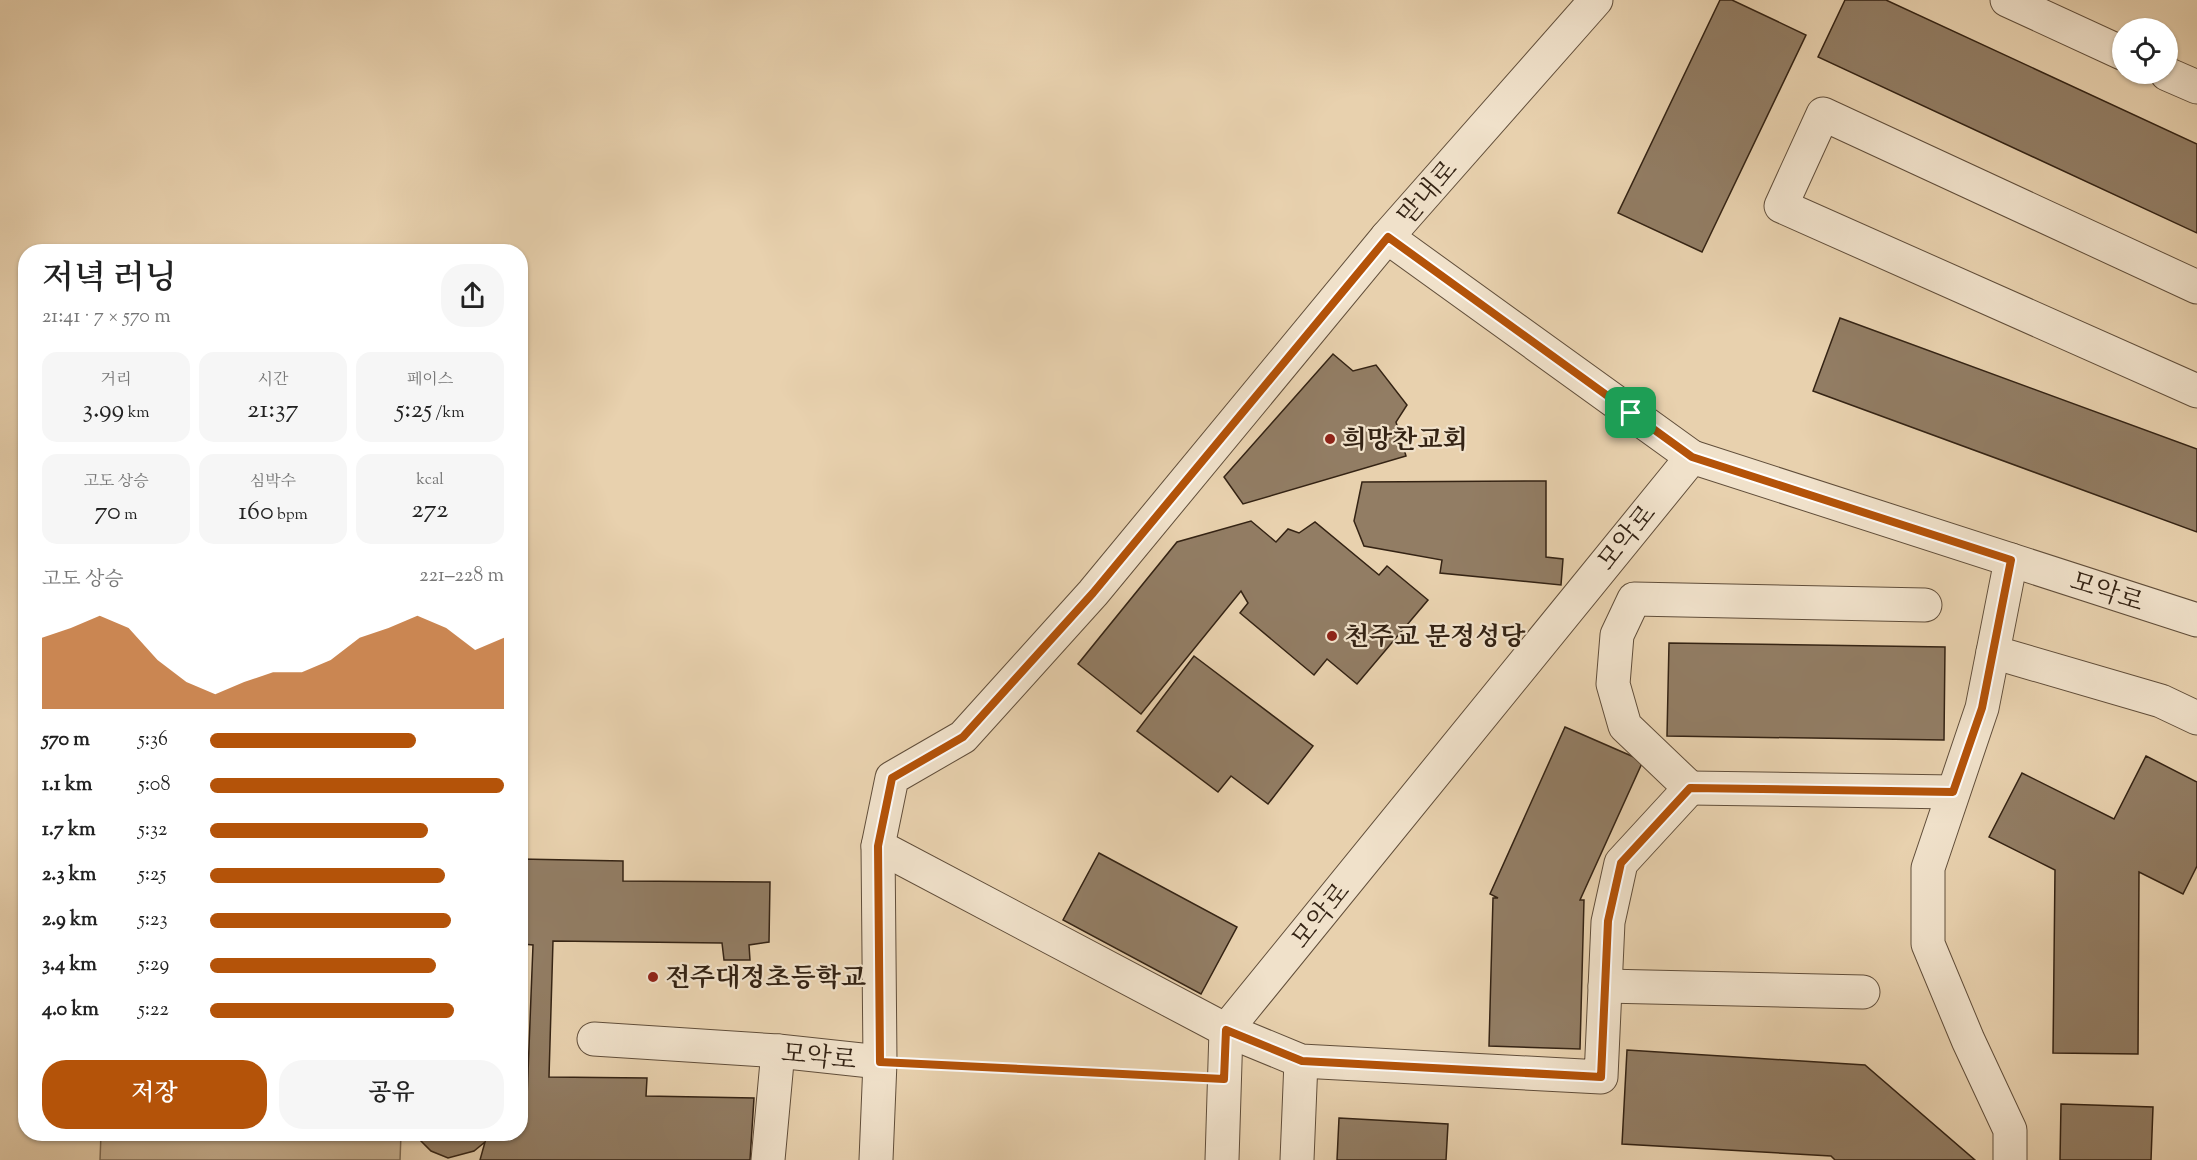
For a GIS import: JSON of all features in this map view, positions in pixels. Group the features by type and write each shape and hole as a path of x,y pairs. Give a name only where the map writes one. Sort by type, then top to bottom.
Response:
{"street":[{"name":"맏내로","path":"876,1160 880,1062 878,846 892,778 963,737 1093,593 1388,237 1596,0"},
{"path":"2007,0 2112,48"},
{"path":"2178,79 2197,87"},
{"path":"2197,287 1823,114 1781,206 2197,391"},
{"path":"1388,237 1692,457"},
{"name":"모악로","path":"1226,1030 1692,457 2197,620"},
{"path":"2010,1160 2010,1130 1968,1040 1928,944 1928,868 1982,708 2011,560"},
{"path":"1925,605 1634,599 1617,635 1613,684 1625,726 1690,788 1953,792"},
{"path":"1993,652 2161,701 2197,718"},
{"path":"878,846 1226,1030 1302,1061 1601,1077 1608,921 1621,863 1690,788"},
{"path":"1605,986 1863,992"},
{"path":"1222,1160 1226,1030"},
{"name":"모악로","path":"594,1039 778,1051 880,1062"},
{"path":"768,1160 778,1051"},
{"path":"1297,1160 1302,1061"}],"path":[{"name":"모악로","path":"880,1062 1224,1079"}],"shaded area":[{"path":"101,1141 401,1141 400,1160 100,1160"}],"building":[{"path":"1720,0 1732,0 1806,35 1702,252 1618,213"},
{"path":"1845,0 1886,0 2197,144 2197,233 1818,57"},
{"path":"1840,318 2197,449 2197,532 1813,391"},
{"name":"희망찬교회","path":"1333,354 1353,371 1376,365 1407,405 1396,422 1406,456 1243,504 1224,477"},
{"path":"1546,481 1546,557 1563,559 1561,585 1440,573 1442,560 1364,546 1354,521 1362,482"},
{"name":"천주교 문정성당","path":"1251,521 1276,542 1288,529 1299,533 1315,522 1379,575 1387,566 1428,600 1357,684 1327,659 1314,675 1240,613 1248,603 1241,591 1141,714 1078,664 1177,542"},
{"path":"1669,643 1945,647 1944,740 1667,736"},
{"path":"1194,656 1313,746 1268,804 1231,776 1218,792 1137,731"},
{"path":"1565,727 1643,761 1580,900 1584,900 1580,1049 1489,1046 1493,898 1498,898 1490,894"},
{"path":"2146,756 2197,782 2197,866 2183,894 2139,872 2138,1054 2053,1053 2055,870 1989,837 2022,773 2114,819"},
{"path":"1099,853 1237,927 1201,994 1063,920"},
{"path":"528,859 623,861 623,881 770,882 769,942 749,945 750,960 724,960 722,943 553,941 549,1077 647,1078 646,1096 754,1098 750,1160 480,1160 485,1142 474,1151 448,1158 431,1151 421,1141 528,1141 533,945 528,944"},
{"path":"1627,1050 1865,1065 1975,1160 1835,1160 1831,1156 1622,1144"},
{"path":"2061,1104 2153,1107 2151,1160 2060,1160"},
{"path":"1339,1118 1448,1124 1446,1160 1337,1160"}],"place":[{"name":"희망찬교회","path":"1330,439"},
{"name":"천주교 문정성당","path":"1332,636"},
{"name":"전주대정초등학교","path":"653,977"}],"route":[{"path":"1388,237 1631,413 1692,457 2011,560 1982,708 1953,792 1690,788 1621,863 1608,921 1601,1077 1302,1061 1226,1030 1224,1079 880,1062 878,846 892,778 963,737 1093,593 1388,237"}]}
